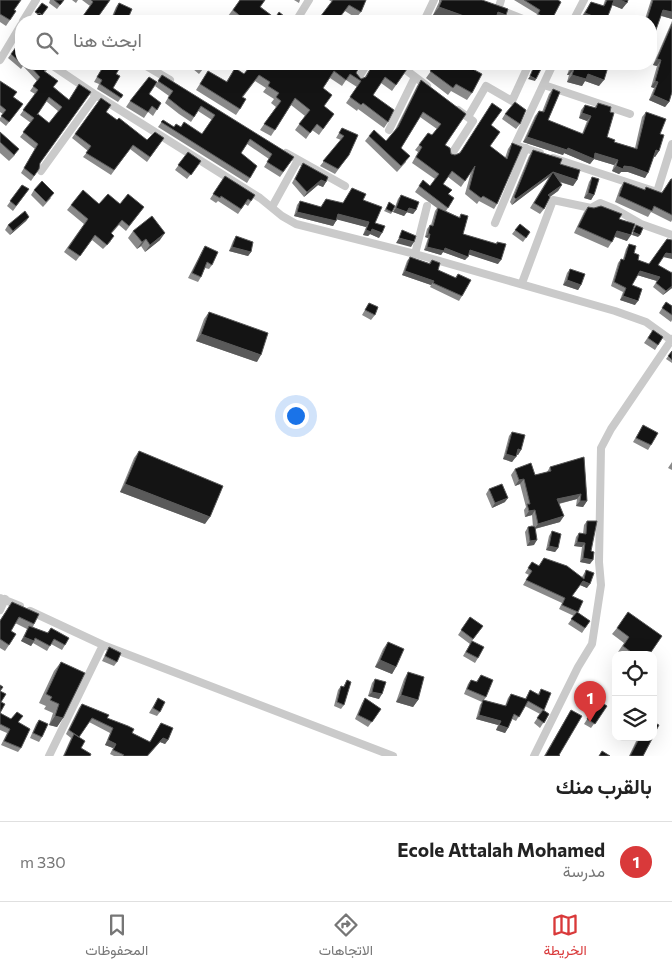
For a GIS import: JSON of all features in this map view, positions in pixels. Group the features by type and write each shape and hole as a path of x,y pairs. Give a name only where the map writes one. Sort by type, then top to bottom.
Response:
{"street":[{"path":"27,15 36,0"},
{"path":"300,15 309,0"},
{"path":"427,15 434,0"},
{"path":"502,0 494,8 512,15"},
{"path":"576,15 584,0"},
{"path":"0,60 14,36"},
{"path":"59,70 296,224 522,283 646,322 671,344 611,429 601,448 598,562 601,585 592,644 578,667 534,756"},
{"path":"153,70 176,84"},
{"path":"357,80 363,70"},
{"path":"405,70 436,93"},
{"path":"468,117 486,86 512,101 526,70"},
{"path":"550,70 516,145 657,192 672,144"},
{"path":"389,130 415,77"},
{"path":"544,85 630,114"},
{"path":"41,172 96,95"},
{"path":"451,155 473,121 452,105"},
{"path":"496,224 526,148"},
{"path":"282,150 345,186"},
{"path":"272,207 298,160"},
{"path":"522,283 552,200 591,208 600,203 641,224 672,235"},
{"path":"415,254 427,206"},
{"path":"0,610 2,598 103,645 393,756"},
{"path":"49,756 103,645"}],"building":[{"path":"0,0 21,0 10,20 0,14"},
{"path":"54,0 64,0 60,5"},
{"path":"91,0 110,0 99,15 84,15 93,2"},
{"path":"240,0 265,0 260,7 271,15 239,15 233,10"},
{"path":"333,0 366,0 361,12 349,5 342,15 322,15"},
{"path":"442,0 482,0 508,9 506,15 498,12 497,15 461,15 439,7"},
{"path":"524,0 558,0 561,2 554,15 540,15 538,14 540,10"},
{"path":"607,0 614,0 608,15 590,15 585,13 591,2 604,6"},
{"path":"653,0 672,0 672,12 663,10 657,27 657,15 648,15"},
{"path":"42,3 48,7 42,15 35,12"},
{"path":"119,3 132,9 129,15 114,15"},
{"path":"672,24 672,92 669,102 653,95 658,82 655,81 661,60 657,59"},
{"path":"15,48 15,58 11,54"},
{"path":"34,70 45,70 44,71 58,81 53,87 69,100 79,84 91,92 40,163 39,169 34,176 24,168 38,144 23,132 34,118 23,110 38,90 33,86 40,77","holes":["49,97 62,107 49,123 37,115"]},
{"path":"101,70 118,70 116,74 120,76 113,88 123,95 121,98 100,84 102,80 97,77"},
{"path":"234,70 238,70 244,74 247,70 358,70 356,73 361,79 366,77 370,70 406,70 396,85 385,77 373,95 394,110 388,122 363,103 361,105 350,97 361,81 350,74 346,80 334,71 323,88 332,95 324,106 334,114 323,129 317,124 310,133 299,124 310,110 295,98 275,130 264,124 281,101 276,97 279,93 268,86 270,82 259,75 242,97 246,99 240,109 200,84 208,71 227,82"},
{"path":"474,70 482,74 472,93 456,84 453,88 430,71"},
{"path":"532,70 540,70 536,79 530,76"},
{"path":"574,70 607,70 604,80 588,74 586,79 572,75"},
{"path":"162,75 294,157 283,172 267,162 272,154 250,139 241,153 257,166 250,178 161,122 163,120 174,127 176,124 181,127 184,122 202,134 215,115 201,106 194,117 182,109 168,98 173,91 158,81"},
{"path":"149,77 157,82 149,94 161,103 157,110 152,106 148,112 130,101"},
{"path":"421,80 466,114 445,145 450,148 451,154 460,153 492,103 502,110 491,125 500,132 490,146 507,159 512,143 522,147 497,204 483,196 481,198 469,189 475,166 465,181 452,171 443,184 452,190 448,194 454,198 448,208 419,186 423,180 430,186 439,174 416,157 422,147 419,145 428,133 432,135 441,124 423,112 401,148 410,156 401,166 369,136 374,130 386,141 398,127"},
{"path":"0,81 17,92 13,97 23,104 9,122 1,116 6,110 0,105"},
{"path":"553,89 560,92 548,120 583,134 591,116 582,113 585,105 596,108 598,103 611,107 610,112 614,113 607,137 615,140 614,142 637,149 646,112 666,119 660,134 664,135 659,151 656,150 648,173 632,167 624,166 623,169 616,166 618,160 595,153 594,159 568,148 567,150 527,137 539,111 544,112"},
{"path":"101,98 111,105 106,112 117,120 119,118 147,140 155,132 164,138 150,157 133,145 114,170 86,153 91,146 75,134"},
{"path":"515,102 526,110 520,124 505,114"},
{"path":"342,128 358,135 349,155 338,169 323,161 344,136 339,133"},
{"path":"0,132 19,149 14,155 0,142"},
{"path":"533,150 562,159 560,164 580,170 577,180 553,172 516,199 514,197"},
{"path":"188,152 201,161 191,175 178,165"},
{"path":"303,163 328,177 326,182 321,180 307,192 295,179"},
{"path":"553,172 562,185 548,195 550,197 544,209 534,203"},
{"path":"225,176 255,195 251,201 248,199 241,209 221,196 220,198 213,194"},
{"path":"592,177 599,179 594,195 588,193"},
{"path":"671,179 672,215 654,206 652,211 619,196 624,182 645,190 646,187 662,193"},
{"path":"42,181 54,193 46,202 34,190"},
{"path":"22,185 29,189 16,206 10,201"},
{"path":"352,188 366,194 363,200 382,207 375,223 385,226 382,233 372,229 371,232 366,230 369,222 338,214 336,221 297,212 300,201 321,207 326,199 343,203"},
{"path":"83,190 99,204 108,194 120,204 128,194 144,207 129,226 122,220 111,233 114,236 107,245 95,235 80,256 68,248 88,219 71,205"},
{"path":"401,195 419,202 416,210 409,208 407,212 396,208"},
{"path":"389,202 395,206 392,212 386,209"},
{"path":"601,206 622,214 619,219 635,224 631,235 617,231 612,242 578,227 588,207"},
{"path":"438,208 460,218 461,214 468,216 463,234 497,244 497,242 506,244 501,260 470,250 468,257 445,248 444,251 427,247 430,225 433,226"},
{"path":"25,211 29,217 13,231 8,225"},
{"path":"152,216 165,233 150,245 146,239 142,242 133,231"},
{"path":"520,224 530,232 526,238 515,230"},
{"path":"636,225 643,228 640,235 633,232"},
{"path":"402,230 416,236 414,242 399,238"},
{"path":"236,236 253,242 251,252 232,247"},
{"path":"667,239 672,240 672,254 666,253 658,265 672,273 672,286 666,291 656,283 660,277 640,271 632,285 642,289 638,301 623,296 626,288 614,282 621,259 624,260 629,244 636,246 634,253 639,255 638,260 649,264"},
{"path":"205,246 218,252 212,265 207,262 201,277 192,273"},
{"path":"410,257 430,264 432,260 440,263 438,270 456,278 458,274 471,280 462,296 433,283 434,281 405,271"},
{"path":"570,269 585,274 581,285 567,280"},
{"path":"666,302 672,306 672,315 662,308"},
{"path":"369,303 378,307 375,315 365,310"},
{"path":"209,312 268,333 261,355 201,334"},
{"path":"653,330 663,337 658,345 648,338"},
{"path":"672,351 672,360 668,356"},
{"path":"643,425 658,433 651,445 636,438"},
{"path":"512,432 525,435 521,450 518,449 516,457 506,454"},
{"path":"139,451 223,486 210,517 125,484"},
{"path":"584,457 587,501 580,501 581,494 557,499 564,516 538,524 535,510 529,511 527,504 530,504 524,479 519,480 515,469 531,463 535,475 551,471 550,467"},
{"path":"502,484 508,498 495,503 489,489"},
{"path":"587,521 597,521 591,551 594,552 593,560 583,558 585,543 577,542 579,533 586,534"},
{"path":"528,527 535,527 537,540 530,541"},
{"path":"552,531 561,534 558,548 549,546"},
{"path":"544,558 567,566 584,579 586,570 594,573 590,584 583,581 572,596 583,601 578,612 562,605 565,598 526,580 532,571 528,568 532,562 539,566"},
{"path":"12,602 39,614 34,624 19,617 11,631 16,634 9,645 0,639 0,621"},
{"path":"577,612 590,621 585,628 571,619"},
{"path":"628,612 662,636 652,651 630,651 623,646 629,637 617,628"},
{"path":"470,617 483,626 473,639 461,630"},
{"path":"29,626 48,633 51,628 69,638 65,645 54,639 50,646 35,638 34,641 24,637"},
{"path":"472,641 484,647 478,658 466,652"},
{"path":"388,642 404,649 396,667 380,660"},
{"path":"109,647 121,653 117,662 105,656"},
{"path":"61,662 85,673 63,718 55,716 59,704 50,700 52,697 46,694"},
{"path":"408,672 424,677 418,700 401,695"},
{"path":"481,675 493,680 486,697 467,689 471,680 477,682"},
{"path":"375,679 386,682 382,694 372,692"},
{"path":"347,680 351,682 344,705 337,702 341,686 344,687"},
{"path":"541,689 551,693 544,710 528,701 519,717 514,714 508,728 499,725 501,721 479,715 483,700 506,706 511,694 526,699 530,690 539,695"},
{"path":"0,691 6,694 1,702 5,704 0,713"},
{"path":"158,698 165,702 160,712 153,708"},
{"path":"365,698 381,709 372,722 358,715"},
{"path":"599,701 607,706 595,724 587,719"},
{"path":"82,704 109,715 107,718 134,729 132,733 150,742 161,723 173,728 168,740 163,738 147,756 123,756 113,750 116,744 108,740 113,728 92,718 79,737 69,730"},
{"path":"543,710 549,714 544,723 537,718"},
{"path":"571,710 582,716 560,756 545,756"},
{"path":"17,712 23,716 18,722 30,729 21,748 4,741 10,729 0,724 0,713 11,719"},
{"path":"39,720 48,724 42,737 33,733"},
{"path":"74,734 85,741 81,748 91,754 90,756 64,756"},
{"path":"638,741 651,741 643,756 630,756"},
{"path":"602,751 610,756 599,756"}],"place":[{"name":"Ecole Attalah Mohamed","path":"590,722"}]}
